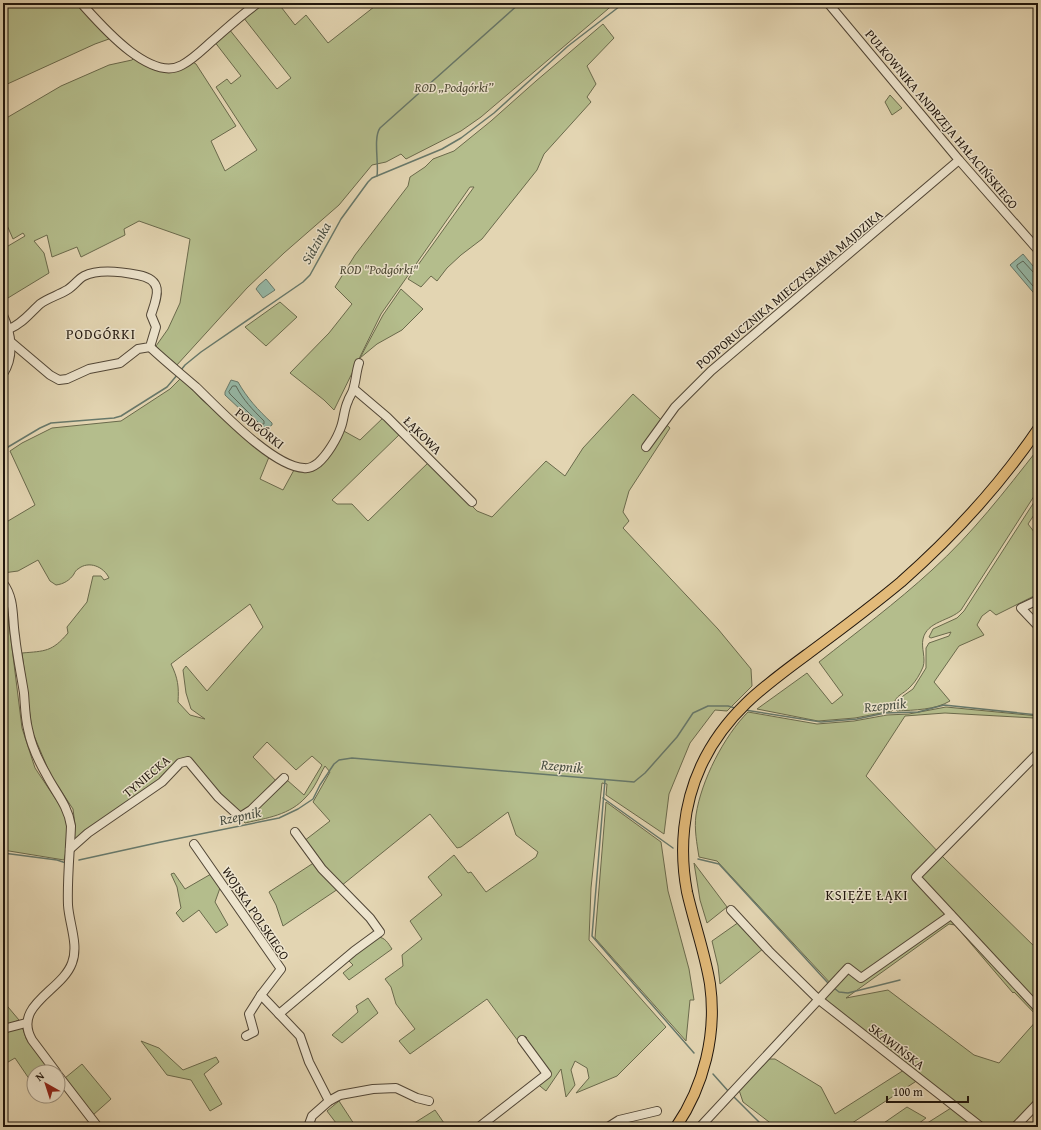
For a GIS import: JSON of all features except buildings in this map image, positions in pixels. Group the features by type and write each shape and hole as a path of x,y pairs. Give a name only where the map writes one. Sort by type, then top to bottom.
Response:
{"main road":[{"path":"676,1127 692,1099 702,1071 709,1046 712,1012 706,961 685,881 683,856 685,822 690,795 699,769 717,737 746,702 861,614 920,564 961,524 983,499 1038,429"}],"street":[{"path":"81,3 130,51 144,61 165,68 181,66 258,3"},
{"name":"PUŁKOWNIKA ANDRZEJA HAŁACIŃSKIEGO","path":"828,3 959,160 1038,250"},
{"name":"PODPORUCZNIKA MIECZYSŁAWA MAJDZIKA","path":"646,447 675,407 711,371 959,160"},
{"path":"9,329 17,326 42,303 69,289 83,276 92,272 126,273 146,276 155,283 158,294 151,315 156,328 150,347 138,348 120,363 89,369 67,379 59,380 50,375 11,342"},
{"path":"3,315 9,329 11,342 10,356 3,374"},
{"name":"PODGÓRKI","path":"150,347 231,422 263,448 292,466 305,468 309,468 317,464 332,444 340,429 348,401 354,389 356,371 359,363"},
{"name":"ŁĄKOWA","path":"354,389 387,417 472,502"},
{"path":"3,584 9,593 12,605 14,634 24,692 26,719 30,740 46,775 63,801 70,816 71,826 68,907 73,936 74,958 68,972 30,1012 26,1023 29,1035 50,1064"},
{"path":"1038,600 1021,608 1038,626"},
{"path":"1038,753 914,874 1038,1008"},
{"name":"TYNIECKA","path":"69,857 88,834 162,782 180,763 188,761 218,797 240,817 251,810 284,778"},
{"path":"279,1014 354,951 380,932 370,918 322,869 295,832"},
{"name":"WOJSKA POLSKIEGO","path":"194,844 281,969 261,995 249,1014 254,1032 246,1036"},
{"name":"SKAWIŃSKA","path":"731,910 818,1000 981,1127"},
{"path":"700,1127 848,968 861,978 952,914"},
{"path":"261,995 300,1036 309,1062 329,1101"},
{"path":"3,1030 26,1023"},
{"path":"479,1127 547,1074 522,1040"},
{"path":"66,1085 98,1127"},
{"path":"308,1127 312,1116 329,1101 340,1095 373,1089 396,1088 429,1102"},
{"path":"1015,1127 1038,1103"},
{"path":"608,1127 619,1120 657,1111"}],"green space":[{"path":"3,3 77,3 101,27 99,29 109,39 3,86"},
{"name":"ROD „Podgórki”","path":"263,3 278,3 295,25 306,15 328,43 379,3 615,3 481,117 461,131 406,159 401,154 386,162 372,165 339,205 284,253 247,288 176,366 156,346 168,329 180,303 190,239 139,221 124,229 125,235 81,257 77,247 52,257 47,235 34,241 44,253 49,273 3,301 3,249 25,236 23,233 13,239 6,223 3,224 3,120 61,86 109,65 132,60 134,58 164,71 191,61 196,64 236,126 211,141 225,171 257,150 216,87 227,79 231,84 241,76 214,41 229,29 277,89 291,78 243,17"},
{"name":"ROD \"Podgórki\"","path":"603,24 614,38 587,66 596,84 587,97 591,102 544,154 537,170 482,239 447,268 437,281 431,276 421,287 408,279 474,187 470,187 381,314 334,410 324,400 290,373 329,333 352,304 335,287 355,255 408,186 410,177 425,167 433,159 454,151"},
{"path":"890,95 902,108 892,115 885,102"},
{"path":"401,289 423,309 402,330 377,344 360,358 383,315"},
{"path":"280,302 297,317 266,346 245,327"},
{"path":"181,378 201,399 269,457 260,479 283,490 294,470 312,470 342,430 360,440 385,416 401,433 332,500 337,504 352,504 368,521 429,462 477,511 492,517 546,461 565,476 583,448 633,394 670,428 629,491 623,512 629,521 623,528 718,629 751,669 752,686 727,711 715,710 690,743 669,794 664,834 606,795 607,784 602,783 591,888 589,940 666,1027 617,1076 576,1093 589,1078 587,1068 575,1061 571,1070 575,1085 566,1097 561,1069 546,1091 535,1082 544,1074 520,1043 527,1038 525,1036 518,1041 487,999 410,1054 399,1041 415,1029 396,1004 391,987 385,979 403,966 402,955 422,939 410,921 442,895 428,877 454,855 468,873 471,872 486,892 536,857 538,852 516,835 508,812 461,847 457,848 430,814 341,886 324,869 304,841 330,821 313,802 330,772 325,766 312,790 293,808 278,815 245,823 187,760 72,846 75,825 73,809 51,776 32,731 22,653 42,651 57,644 68,633 67,627 87,602 93,576 101,576 104,580 109,578 100,568 87,565 82,566 62,584 56,585 50,581 38,560 18,571 3,573 3,524 35,505 10,451 22,443 52,428 121,421 170,389","holes":["250,604 263,627 207,691 186,666 183,670 186,693 191,709 205,719 190,715 178,702 178,683 171,664","267,742 296,770 312,756 322,765 304,795 287,780 281,786 253,757"]},
{"path":"1038,449 1038,490 961,610 929,628 925,633 923,639 923,667 913,684 897,698 893,705 892,711 855,718 818,721 757,709 807,673 832,704 843,695 819,662 904,594 947,556 988,512"},
{"path":"1038,496 1038,509 1028,524 1038,537 1038,594 996,615 990,610 982,616 977,625 984,635 959,646 934,682 950,701 931,708 897,711 896,704 903,696 913,689 926,668 926,648 929,643 949,636 951,632 931,638 929,637 933,629 957,618 964,611"},
{"path":"8,616 22,728 35,768 61,807 67,822 66,852 64,860 3,850 3,619"},
{"path":"946,707 1038,716 1038,726 1034,726 1034,718 945,713 905,716 866,776 943,857 1038,950 1038,1017 1014,992 1013,993 955,925 949,924 846,998 888,990 974,1055 999,1063 1038,1019 1038,1101 1015,1127 985,1127 824,1000 832,985 717,861 699,857 695,820 703,788 708,774 722,746 730,733 748,712 817,724 854,721 887,715 909,714"},
{"path":"606,802 661,842 668,891 689,969 694,1000 690,1000 686,1041 595,938"},
{"path":"315,862 338,889 283,926 276,905 269,892"},
{"path":"694,863 727,907 707,923 700,900"},
{"path":"174,873 185,889 211,874 220,888 215,902 228,925 216,933 199,910 183,922 176,913 181,908 177,887 171,874"},
{"path":"739,922 764,948 720,984 718,966 712,941"},
{"path":"377,937 384,939 392,949 349,980 343,973 353,965 347,959"},
{"path":"368,998 378,1013 342,1043 332,1035 358,1012 356,1006"},
{"path":"3,1001 19,1020 5,1026 3,1024"},
{"path":"19,1027 23,1029 26,1038 45,1064 26,1064 26,1074 15,1058 3,1065 3,1032"},
{"path":"141,1041 159,1048 183,1070 216,1057 219,1062 204,1074 222,1104 210,1111 191,1080 167,1075"},
{"path":"768,1059 775,1059 821,1087 835,1114 904,1070 918,1080 846,1127 779,1127 773,1125 743,1102 739,1090"},
{"path":"82,1064 111,1099 93,1115 66,1079 66,1077"},
{"path":"339,1101 356,1127 339,1127 327,1111"},
{"path":"907,1107 926,1118 914,1127 878,1127"},
{"path":"951,1108 976,1127 921,1127"},
{"path":"435,1110 444,1123 438,1127 408,1127"}],"water":[{"path":"1023,254 1038,272 1038,298 1010,265"},
{"path":"266,279 275,290 263,298 256,289"},
{"path":"231,380 238,382 249,399 272,423 272,425 266,428 259,427 225,395"}],"waterway":[{"path":"377,176 377,138 380,128 520,3"},
{"name":"Sidzinka","path":"181,370 201,352 303,282 310,275 341,219 372,178 442,149 461,138 494,113 568,46 624,3"},
{"name":"Sidzinka","path":"3,450 51,423 114,418 121,416 167,387 178,374"},
{"name":"Rzepnik","path":"745,710 821,722 857,719 885,713 918,712 944,705 1038,715"},
{"name":"Rzepnik","path":"79,860 279,818 298,809 313,799 320,785 334,764 339,760 352,758 634,782 645,773 677,737 693,713 708,706 728,706 735,708"},
{"path":"605,780 592,936 694,1053"},
{"path":"603,798 673,848"},
{"name":"Rzepnik","path":"3,853 57,860 66,863"},
{"path":"698,859 719,864 828,983"},
{"path":"834,988 839,992 848,993 900,980"},
{"path":"713,1074 729,1092"},
{"path":"733,1096 764,1127"}],"district":[{"name":"PODGÓRKI","path":"101,334"},
{"name":"KSIĘŻE ŁĄKI","path":"867,895"}]}
